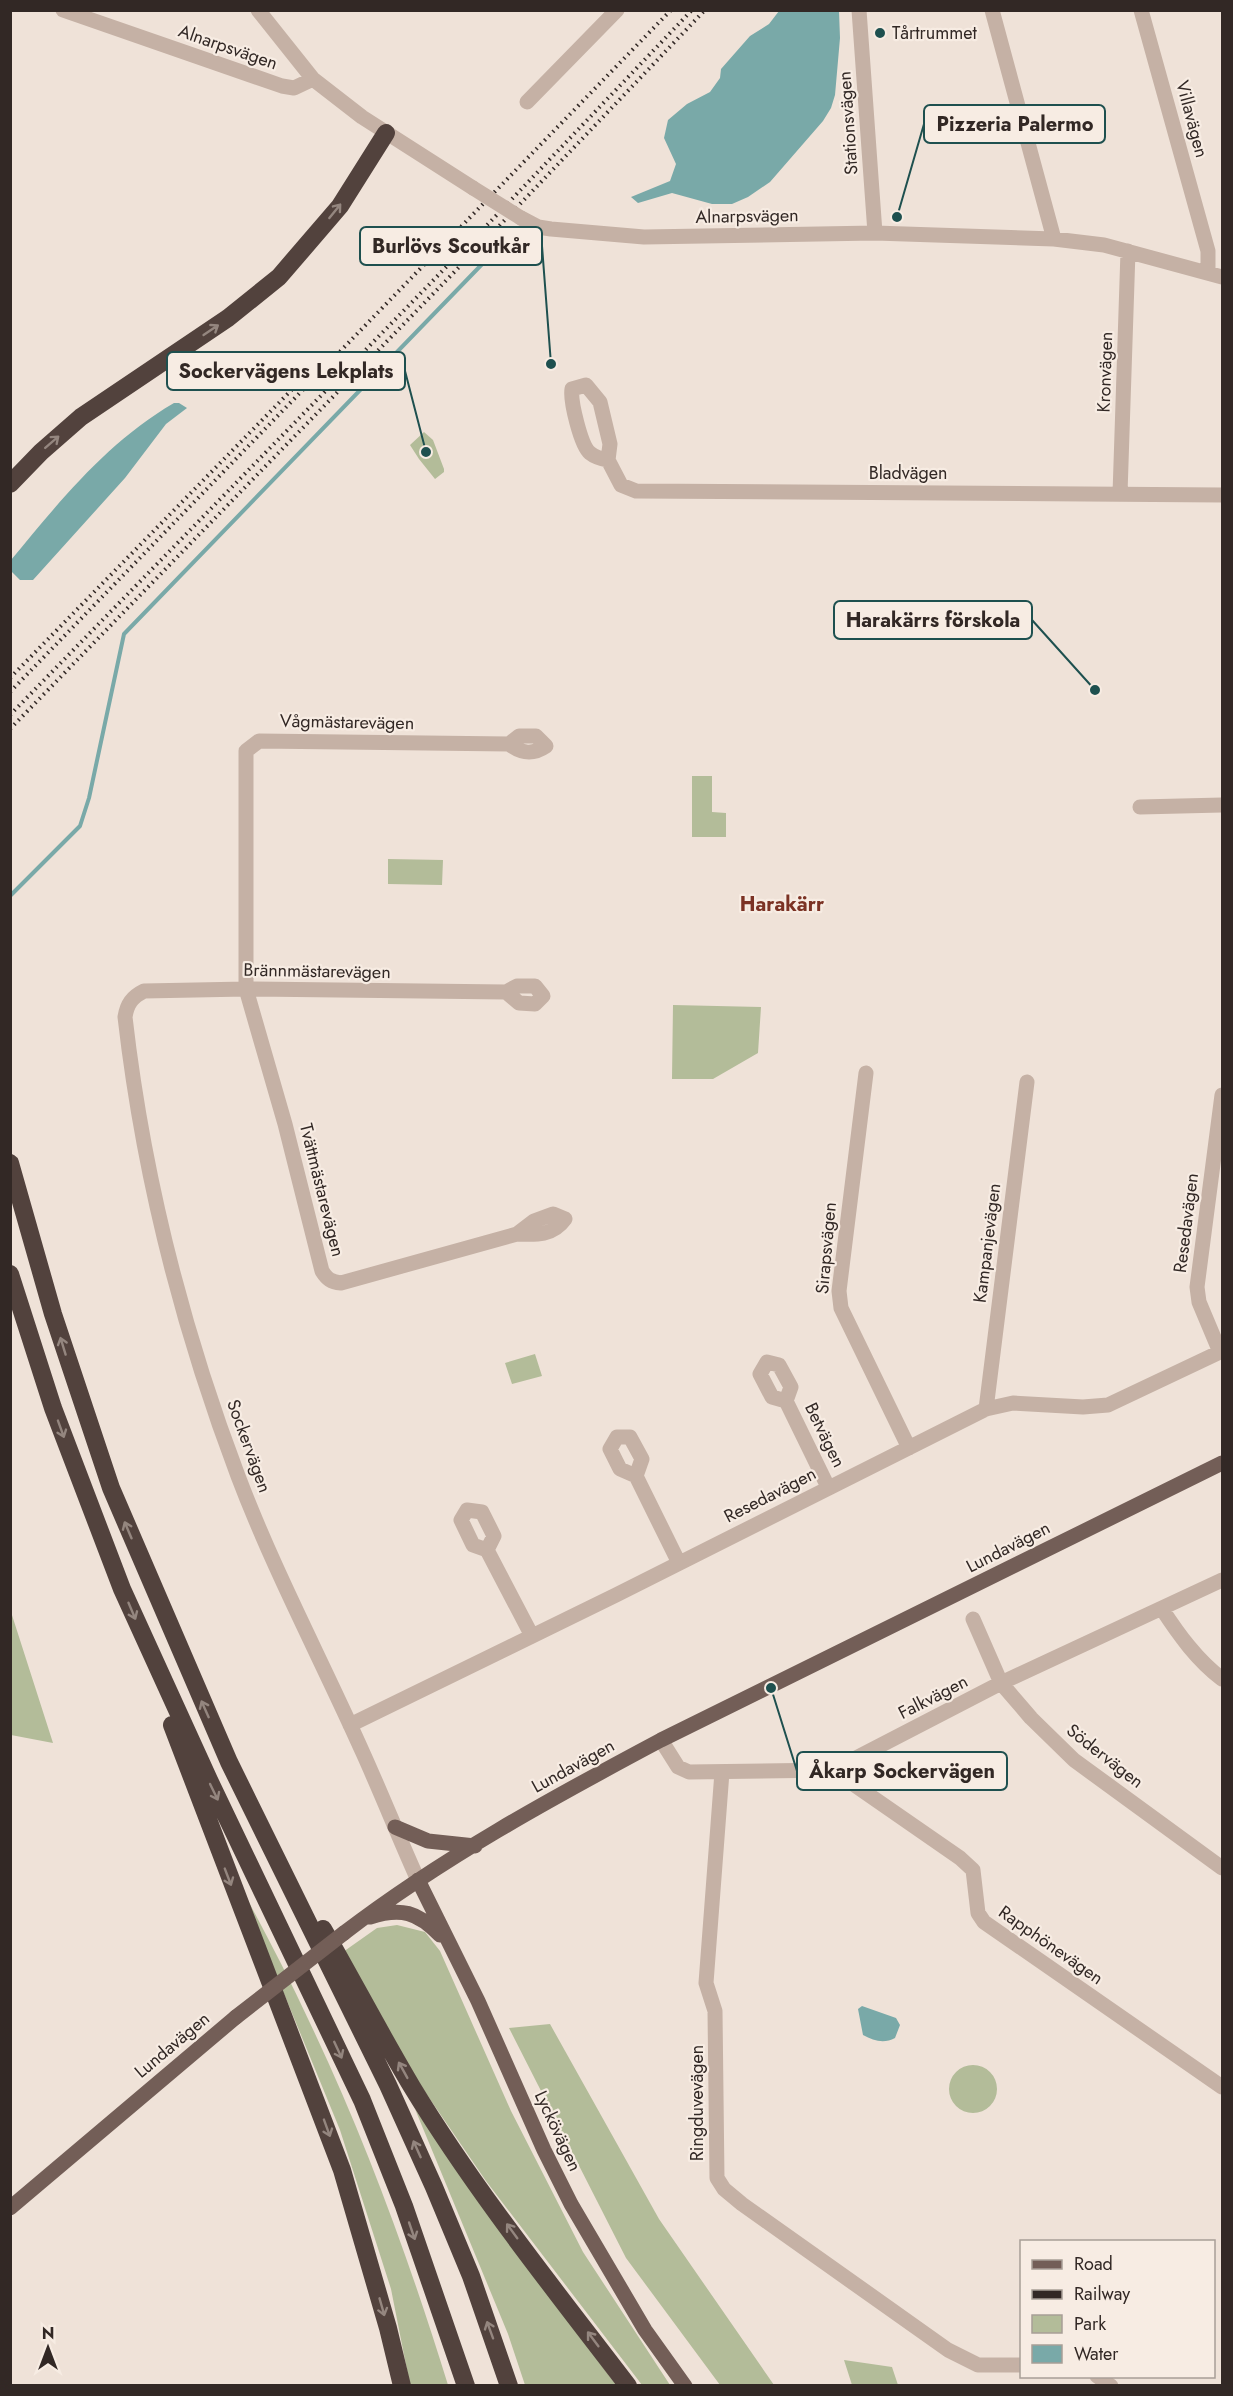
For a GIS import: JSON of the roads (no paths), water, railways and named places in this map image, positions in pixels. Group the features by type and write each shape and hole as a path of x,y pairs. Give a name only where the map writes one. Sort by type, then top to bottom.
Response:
{"highway":[{"path":"10,484 41,452 81,417 228,318 279,276 340,206 386,133"},
{"path":"10,1162 53,1314 111,1488 229,1762 388,2085 429,2176 471,2276 509,2385"},
{"path":"10,1274 53,1408 81,1484 146,1643 362,2100 404,2206 466,2385"},
{"path":"146,1643 174,1733 284,2014 342,2170 388,2328 402,2385"},
{"path":"229,1762 412,2087 514,2234 628,2385"}],"main road":[{"name":"Lundavägen","path":"10,2208 236,2017 418,1880 571,1788 661,1740 1222,1463"},
{"path":"395,1827 428,1841 475,1846"},
{"name":"Lyckövägen","path":"418,1880 456,1957 544,2150 572,2204 645,2330 685,2385"},
{"path":"362,1920 392,1912 417,1916 426,1920 456,1957"}],"street":[{"name":"Alnarpsvägen","path":"63,10 282,86 294,88 313,79"},
{"name":"Alnarpsvägen","path":"258,10 313,79 362,117 521,219 538,226 644,237 875,233 1084,241 1215,275"},
{"path":"527,102 617,10"},
{"name":"Stationsvägen","path":"859,10 875,233"},
{"path":"992,10 1054,239"},
{"name":"Villavägen","path":"1141,10 1215,275"},
{"name":"Kronvägen","path":"1120,494 1128,251"},
{"name":"Bladvägen","path":"608,460 621,484 636,491 1222,495"},
{"name":"Vågmästarevägen","path":"246,989 246,751 259,741 509,744"},
{"path":"1140,807 1222,806"},
{"name":"Brännmästarevägen","path":"130,1002 144,991 246,989 506,992"},
{"name":"Tvättmästarevägen","path":"246,989 285,1124 322,1271 326,1277 332,1282 341,1283 517,1234"},
{"name":"Sockervägen","path":"130,1002 126,1008 125,1017 134,1093 170,1262 206,1386 239,1477 286,1591 350,1725 418,1880"},
{"name":"Sirapsvägen","path":"866,1073 839,1291 841,1308 909,1448"},
{"name":"Kampanjevägen","path":"986,1408 1027,1082"},
{"name":"Resedavägen","path":"350,1725 986,1408 1013,1403 1083,1407 1108,1405 1221,1351 1199,1302 1197,1287 1222,1095"},
{"name":"Betvägen","path":"786,1401 828,1487"},
{"path":"636,1476 679,1563"},
{"path":"487,1550 532,1636"},
{"name":"Falkvägen","path":"661,1740 672,1760 683,1770 695,1773 833,1770 1001,1683 1222,1580"},
{"path":"1162,1609 1177,1632 1222,1679"},
{"name":"Södervägen","path":"973,1619 1001,1683 1031,1718 1074,1760 1222,1868"},
{"name":"Rapphönevägen","path":"833,1770 960,1858 973,1870 978,1913 984,1922 1222,2087"},
{"name":"Ringduvevägen","path":"722,1772 706,1983 715,2011 717,2178 724,2189 742,2204 948,2350 978,2365 1020,2365"}],"water":[{"path":"779,11 839,11 840,38 835,95 831,108 823,121 770,182 748,197 732,204 712,204 672,193 638,203 631,197 670,181 676,164 664,138 668,120 687,104 710,92 720,78 721,69 750,36 769,24"},
{"path":"174,403 187,408 166,424 125,478 33,580 20,580 11,571 11,560 66,495 127,436"},
{"path":"862,2006 896,2018 900,2025 895,2038 879,2041 863,2035 858,2009"}],"waterway":[{"path":"10,896 80,826 89,798 124,634 489,257 511,249"}],"railway":[{"path":"10,692 671,10"},
{"path":"10,715 491,221 692,10"},
{"path":"10,729 501,224 705,10"},
{"path":"10,678 310,371"}],"place":[{"name":"Tårtrummet","path":"880,33"},
{"name":"Pizzeria Palermo","path":"897,217"},
{"name":"Burlövs Scoutkår","path":"551,364"},
{"name":"Sockervägens Lekplats","path":"426,452"},
{"name":"Harakärrs förskola","path":"1095,690"},
{"name":"Åkarp Sockervägen","path":"771,1688"}],"district":[{"name":"Harakärr","path":"782,904"}]}
